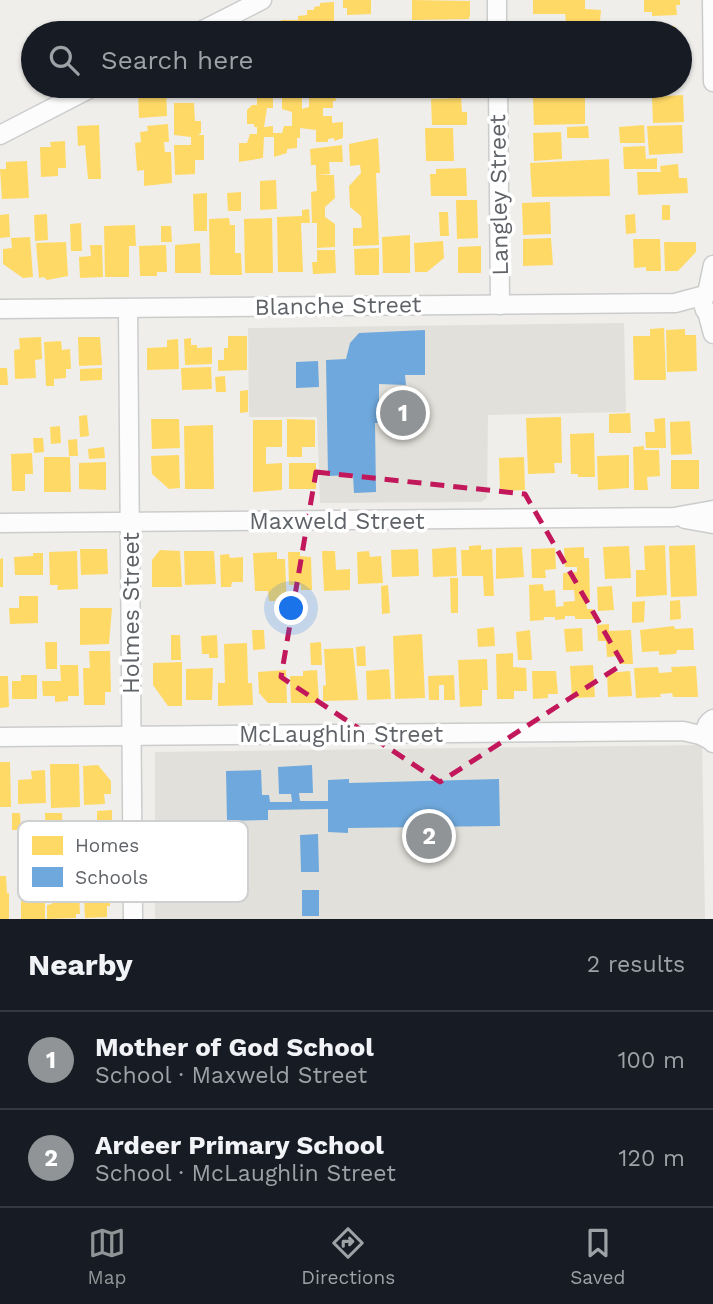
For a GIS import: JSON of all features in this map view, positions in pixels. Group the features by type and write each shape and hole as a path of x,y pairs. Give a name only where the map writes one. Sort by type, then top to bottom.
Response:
{"street":[{"path":"221,21 262,0"},
{"path":"497,0 497,21"},
{"path":"712,0 713,82"},
{"path":"0,135 72,98"},
{"name":"Langley Street","path":"498,98 500,304"},
{"path":"713,265 708,302 713,334"},
{"name":"Blanche Street","path":"0,309 708,302"},
{"name":"Holmes Street","path":"128,308 132,821"},
{"name":"Maxweld Street","path":"0,523 674,517 713,510"},
{"name":"Maxweld Street","path":"674,517 713,524"},
{"name":"McLaughlin Street","path":"0,737 683,731 711,727"}],"highlighted area":[{"path":"316,472 525,494 623,664 440,782 281,677"}],"shaded area":[{"path":"624,323 626,412 488,415 487,498 481,502 320,503 317,417 249,417 248,328"},
{"path":"702,745 705,919 155,919 155,902 248,902 248,821 155,821 155,752"}],"building: Homes":[{"path":"343,0 371,0 371,14 347,15"},
{"path":"412,0 470,1 469,19 412,20"},
{"path":"533,0 585,0 585,9 601,10 600,21 566,21 565,14 533,14"},
{"path":"644,0 680,0 680,5 676,5 677,15 652,16 652,12 644,12"},
{"path":"334,2 334,21 281,21 298,20 298,16 307,15 307,10 314,10 320,3"},
{"path":"138,98 166,98 167,116 139,118"},
{"path":"257,98 273,98 273,108 267,108 264,127 273,126 273,133 282,133 284,126 292,126 292,112 282,109 282,98 302,98 302,109 309,107 309,98 336,98 333,108 323,108 323,116 332,116 332,123 343,122 343,138 316,142 316,130 300,128 297,148 287,149 287,153 274,157 274,137 264,137 263,158 239,162 239,143 247,143 250,134 257,134 254,124 247,124 247,110 252,105 257,105"},
{"path":"461,98 462,112 467,112 467,125 432,125 431,99"},
{"path":"533,98 585,98 585,124 534,125"},
{"path":"652,98 683,98 684,122 653,123"},
{"path":"174,103 194,103 195,121 201,121 201,133 198,135 204,135 204,160 195,160 195,174 175,175 174,145 191,145 191,137 174,135"},
{"path":"168,124 169,142 164,142 165,152 171,152 172,183 144,186 144,170 137,171 135,143 141,142 140,132 148,131 147,126"},
{"path":"99,125 101,179 88,179 85,145 78,146 77,126"},
{"path":"644,125 645,143 620,143 619,127"},
{"path":"682,125 683,153 649,155 647,126"},
{"path":"588,126 589,138 567,138 567,127"},
{"path":"425,128 453,128 454,161 426,161"},
{"path":"561,132 562,159 534,161 533,133"},
{"path":"378,138 380,173 376,173 379,245 353,246 353,228 362,228 361,216 350,207 349,186 361,173 360,165 350,166 349,144"},
{"path":"65,141 66,168 58,168 58,176 41,177 40,147 51,147 50,142"},
{"path":"342,145 343,162 329,162 330,174 316,175 316,165 311,165 310,149"},
{"path":"645,146 646,159 657,158 657,169 624,169 623,147"},
{"path":"609,159 610,196 532,197 530,163"},
{"path":"27,161 29,198 2,199 0,169 6,169 6,162"},
{"path":"678,164 679,178 687,178 688,193 638,195 637,172 661,172 660,166"},
{"path":"466,168 467,196 431,196 430,174 436,174 436,169"},
{"path":"316,175 334,175 335,198 325,207 325,217 335,224 335,247 317,248 317,223 312,223 311,192 317,191"},
{"path":"276,180 277,209 260,210 260,181"},
{"path":"241,192 241,211 228,211 227,193"},
{"path":"207,193 207,231 194,231 193,194"},
{"path":"456,200 477,200 478,238 457,239"},
{"path":"550,202 551,234 523,235 522,203"},
{"path":"662,205 670,205 670,220 662,220"},
{"path":"309,209 310,223 301,223 303,272 278,272 277,217 302,216 302,210"},
{"path":"439,212 448,212 449,236 440,236"},
{"path":"9,214 10,237 0,238 0,215"},
{"path":"47,214 48,240 35,241 34,215"},
{"path":"635,214 636,233 626,234 625,215"},
{"path":"229,218 230,225 235,225 235,253 241,253 242,275 210,275 209,219"},
{"path":"272,218 273,273 245,273 244,219"},
{"path":"81,223 82,251 71,251 70,224"},
{"path":"135,225 136,246 129,246 129,277 105,277 104,226"},
{"path":"161,226 171,226 172,242 161,242"},
{"path":"410,235 410,273 383,273 382,237"},
{"path":"30,237 33,277 23,278 3,264 3,249 12,248 11,238"},
{"path":"551,238 553,265 523,266 523,239"},
{"path":"633,239 660,239 661,271 646,271 646,267 634,268"},
{"path":"443,241 444,258 427,272 415,272 414,243"},
{"path":"66,242 68,276 47,280 44,277 39,278 36,243"},
{"path":"664,242 696,242 696,252 678,271 665,271"},
{"path":"200,243 201,273 175,273 175,245"},
{"path":"90,245 102,245 103,277 80,278 79,257 91,256"},
{"path":"166,245 167,272 157,272 157,276 140,276 139,246"},
{"path":"481,246 481,273 458,273 458,247"},
{"path":"379,248 379,275 355,275 354,249"},
{"path":"317,250 335,250 336,273 313,274 312,262 317,262"},
{"path":"664,328 666,380 634,380 633,336 650,336 650,329"},
{"path":"685,329 685,335 696,335 697,371 667,372 666,330"},
{"path":"228,336 247,336 247,370 218,371 218,360 224,360 224,348 228,348"},
{"path":"41,337 42,359 35,360 36,378 15,379 14,350 20,349 19,338"},
{"path":"78,337 100,337 102,365 79,366"},
{"path":"191,338 191,345 197,345 197,348 212,347 212,364 185,365 184,339"},
{"path":"178,339 179,369 147,370 147,348 167,347 167,340"},
{"path":"61,341 62,350 70,349 71,369 66,369 66,378 54,379 54,386 46,386 44,342"},
{"path":"211,367 212,389 182,390 181,368"},
{"path":"0,368 7,368 8,385 0,385"},
{"path":"102,368 102,380 80,381 80,369"},
{"path":"225,376 226,392 216,392 215,377"},
{"path":"248,390 248,412 240,413 240,391"},
{"path":"630,413 631,433 609,433 609,414"},
{"path":"87,415 89,436 80,437 79,416"},
{"path":"561,417 562,463 554,463 555,473 528,474 526,418"},
{"path":"665,418 666,448 646,448 645,432 655,432 654,419"},
{"path":"151,419 179,419 180,448 152,449"},
{"path":"287,419 315,420 315,447 302,447 302,457 287,457"},
{"path":"253,420 282,420 282,447 266,447 266,464 282,463 282,490 253,492"},
{"path":"690,421 692,454 671,455 670,422"},
{"path":"213,425 214,489 185,489 184,426"},
{"path":"60,426 61,443 51,444 50,427"},
{"path":"594,433 595,477 578,477 578,474 571,474 570,434"},
{"path":"33,438 43,438 44,452 34,453"},
{"path":"77,439 78,456 69,456 68,440"},
{"path":"644,446 644,450 659,450 660,476 647,477 648,490 634,490 633,447"},
{"path":"104,447 105,458 89,459 88,449"},
{"path":"32,453 33,474 25,474 25,491 12,491 11,454"},
{"path":"179,455 180,488 169,489 152,474 151,456"},
{"path":"629,455 629,488 598,490 597,456"},
{"path":"44,457 70,457 71,492 44,492"},
{"path":"524,457 525,490 500,491 499,458"},
{"path":"671,460 699,460 699,489 671,489"},
{"path":"106,462 106,490 79,489 79,463"},
{"path":"289,463 316,463 316,489 289,489"},
{"path":"481,545 481,550 492,549 494,596 484,596 483,576 462,576 461,550"},
{"path":"665,545 667,595 636,597 636,570 645,570 644,546"},
{"path":"695,545 697,596 671,597 669,546"},
{"path":"629,546 631,578 605,579 603,547"},
{"path":"456,547 457,576 433,577 432,549"},
{"path":"522,547 524,577 496,579 496,548"},
{"path":"584,547 584,558 589,558 590,601 586,601 587,609 593,609 594,619 565,616 565,619 544,617 544,620 530,621 529,585 543,584 544,591 555,590 556,607 564,606 563,602 575,601 574,590 563,590 563,573 577,572 577,567 565,567 564,548"},
{"path":"555,548 556,569 545,570 546,578 532,578 531,549"},
{"path":"80,549 107,549 108,574 81,575"},
{"path":"418,549 419,576 392,577 391,550"},
{"path":"160,550 180,551 182,587 152,587 152,560"},
{"path":"77,551 78,589 57,590 58,585 50,585 49,552"},
{"path":"184,551 214,551 216,584 185,585"},
{"path":"322,551 335,551 336,570 350,569 350,590 324,591"},
{"path":"369,551 370,557 381,556 383,583 358,584 357,552"},
{"path":"277,552 277,559 285,559 287,609 278,609 278,601 269,601 268,591 255,591 253,553"},
{"path":"288,552 300,552 300,556 311,557 312,590 301,590 301,585 289,585"},
{"path":"33,553 43,553 43,575 15,575 14,557 33,556"},
{"path":"229,554 230,558 243,557 243,582 232,582 231,587 221,587 220,555"},
{"path":"3,558 3,587 0,587 0,559"},
{"path":"450,578 458,578 458,613 451,613"},
{"path":"388,585 390,613 382,614 381,586"},
{"path":"612,586 614,610 598,611 597,587"},
{"path":"19,596 38,596 38,623 10,624 9,608 19,608"},
{"path":"680,600 681,619 670,620 670,601"},
{"path":"645,601 644,622 632,623 632,602"},
{"path":"80,608 112,608 109,644 80,645"},
{"path":"609,624 609,631 631,630 633,664 619,664 619,656 607,657 606,641 598,641 597,625"},
{"path":"674,626 675,629 693,628 694,650 677,650 676,654 659,655 659,651 642,652 640,630"},
{"path":"494,627 495,646 478,647 477,629"},
{"path":"582,628 583,651 566,652 564,629"},
{"path":"252,630 264,630 265,649 253,650"},
{"path":"530,630 532,660 518,660 516,632"},
{"path":"422,634 425,698 395,699 393,636"},
{"path":"171,635 180,635 181,660 171,660"},
{"path":"217,635 218,658 209,658 209,654 202,654 201,636"},
{"path":"45,642 57,642 57,669 46,669"},
{"path":"321,642 322,665 311,665 310,643"},
{"path":"247,643 248,683 252,683 253,705 218,706 218,683 225,683 224,644"},
{"path":"365,646 366,666 357,666 356,647"},
{"path":"353,648 358,700 323,701 323,686 326,685 324,649"},
{"path":"89,651 110,651 111,692 105,692 105,705 84,705 83,668 90,668"},
{"path":"513,653 513,667 526,668 527,691 514,691 514,699 497,699 496,654"},
{"path":"487,659 488,690 482,690 482,706 460,707 458,660"},
{"path":"182,662 182,706 168,706 153,685 153,663"},
{"path":"60,665 78,665 79,696 68,696 68,701 55,702 55,696 43,696 42,681 61,681"},
{"path":"593,665 595,697 572,698 570,666"},
{"path":"696,666 698,697 673,697 672,693 660,694 661,697 636,698 634,668 658,667 659,673 672,672 671,667"},
{"path":"213,668 212,700 186,700 186,669"},
{"path":"389,669 391,699 367,700 366,671"},
{"path":"286,670 287,703 268,703 259,693 258,672"},
{"path":"317,670 319,703 291,703 290,676 303,676 303,671"},
{"path":"532,671 556,671 558,694 533,699"},
{"path":"630,671 632,696 608,697 607,673"},
{"path":"21,675 37,675 37,699 12,699 12,681 21,681"},
{"path":"454,675 455,700 444,700 444,685 439,685 439,700 429,700 428,676"},
{"path":"0,676 8,676 9,707 0,708"},
{"path":"0,762 10,762 11,807 0,807"},
{"path":"50,764 79,764 80,807 51,808"},
{"path":"98,765 111,781 111,794 104,794 105,804 84,805 83,766"},
{"path":"45,770 46,803 18,804 18,780 32,779 31,771"},
{"path":"112,810 112,821 97,821 97,811"},
{"path":"12,813 20,813 18,830 12,830"},
{"path":"45,813 62,813 62,821 45,821"},
{"path":"0,876 6,876 9,919 0,919"},
{"path":"21,902 45,902 45,919 21,919"},
{"path":"80,902 80,914 76,914 76,918 47,919 47,905"},
{"path":"84,902 110,902 110,906 107,906 107,917 85,918"}],"building: Schools":[{"path":"425,330 425,375 405,375 406,385 379,384 379,423 375,423 376,492 354,493 353,475 328,476 326,360 346,359 350,343 359,333"},
{"path":"318,361 319,387 296,388 296,362"},
{"path":"312,765 313,793 299,793 300,801 328,801 328,780 349,779 349,783 499,779 500,826 348,828 348,833 328,832 328,809 268,810 268,820 227,821 226,771 261,770 262,795 269,795 270,802 292,802 291,794 279,794 278,767"},
{"path":"318,834 319,872 301,872 300,835"},
{"path":"302,890 319,890 319,916 302,916"}],"place":[{"name":"Mother of God School","path":"403,413"},
{"name":"Ardeer Primary School","path":"429,836"}]}
